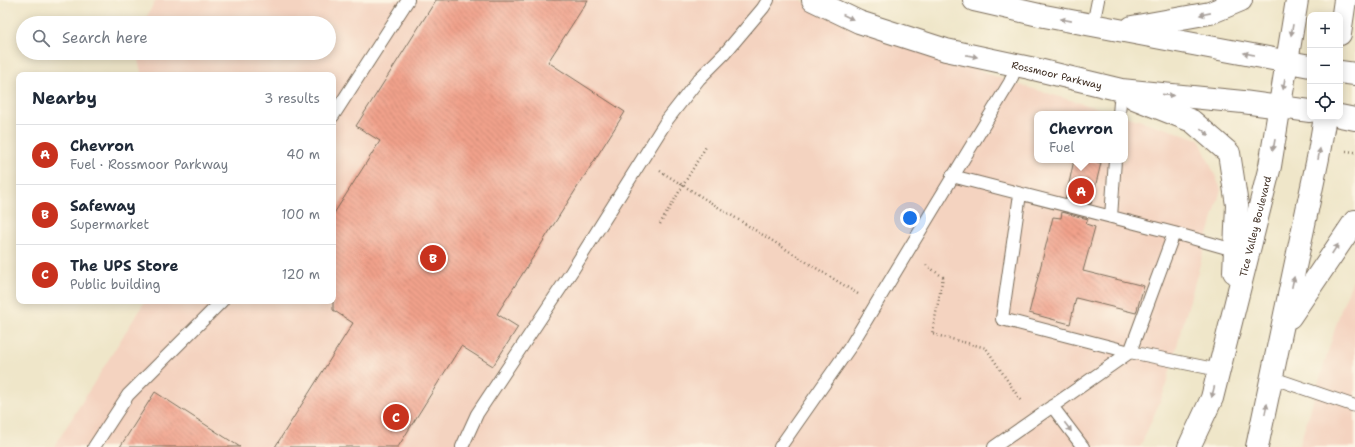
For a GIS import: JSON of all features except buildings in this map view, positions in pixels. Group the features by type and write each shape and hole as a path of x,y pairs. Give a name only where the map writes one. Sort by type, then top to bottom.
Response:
{"street":[{"name":"Rossmoor Parkway","path":"813,0 859,22 946,50 1121,90 1280,106 1307,110"},
{"path":"974,0 1093,25 1307,65"},
{"path":"1117,29 1210,13 1241,0"},
{"name":"Tice Valley Boulevard","path":"1189,447 1212,398 1270,166 1297,0"},
{"path":"1343,14 1345,0"},
{"path":"1343,72 1355,74"},
{"path":"1121,90 1130,97 1192,121 1229,153 1237,205 1234,250 1233,314"},
{"path":"1343,117 1355,119"},
{"path":"1257,447 1273,378 1324,120"},
{"path":"1283,328 1355,221"}],"lane":[{"path":"336,111 408,0"},
{"path":"462,447 478,414 568,278 667,120 699,79 725,53 768,0"},
{"path":"1093,25 1098,0"},
{"path":"780,447 850,348 952,176 1010,82 1017,65"},
{"path":"1119,111 1121,90"},
{"path":"1111,217 1115,163"},
{"path":"952,176 1174,233 1234,250"},
{"path":"1020,194 1002,319 1130,352 1219,370"},
{"path":"994,447 1130,352 1174,233"},
{"path":"94,447 128,395 219,304"},
{"path":"1273,378 1355,406"},
{"path":"1052,406 1083,447"}],"path":[{"path":"660,224 708,145"},
{"path":"1346,151 1355,152"},
{"path":"658,170 858,294"},
{"path":"926,265 943,277 932,334 986,348 1022,403"}],"shaded area":[{"path":"156,0 800,0 1010,82 1107,111 1034,111 1034,163 1128,163 1128,117 1199,139 1221,189 1164,392 1140,447 54,447 143,304 336,304 336,72 141,72 138,60 336,60 336,16 147,16"},
{"path":"1355,275 1355,447 1299,447 1341,309"}],"place":[{"name":"Chevron","path":"1081,191"},
{"name":"Safeway","path":"433,258"},
{"name":"The UPS Store","path":"396,417"}]}
